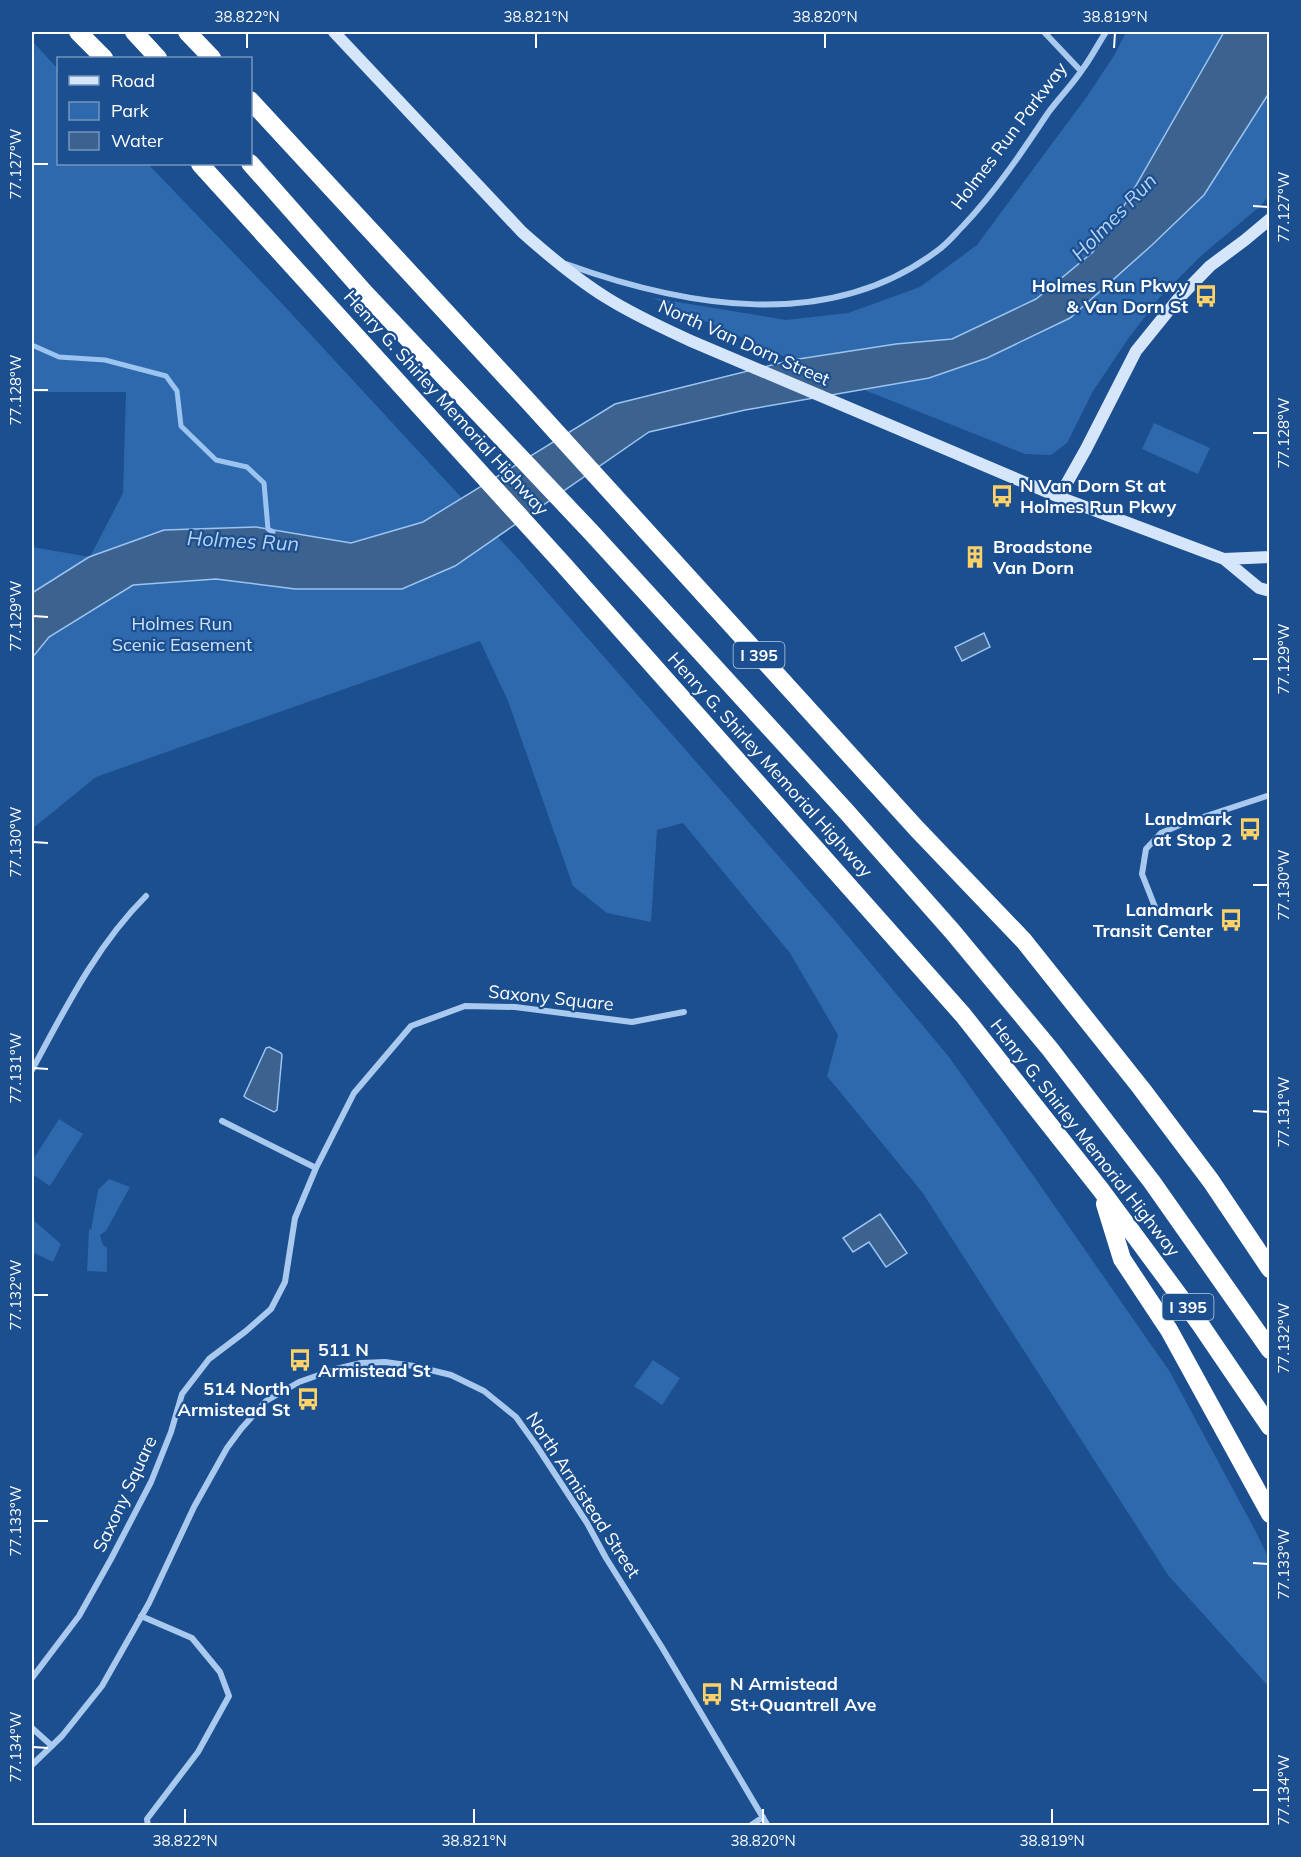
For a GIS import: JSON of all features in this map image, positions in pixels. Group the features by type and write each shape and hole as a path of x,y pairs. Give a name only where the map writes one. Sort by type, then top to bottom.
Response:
{"highway":[{"path":"78,32 103,57"},
{"path":"134,32 157,57"},
{"path":"188,32 211,57"},
{"name":"I 395","path":"252,102 529,402 908,820 1024,941 1212,1181 1269,1268"},
{"name":"Henry G. Shirley Memorial Highway","path":"201,165 563,564 963,1015 1101,1190 1200,1324 1269,1427"},
{"path":"252,165 364,292 591,532 952,931 1050,1050 1145,1173 1269,1350"},
{"path":"1101,1190 1122,1259 1169,1330 1269,1514"}],"main road":[{"name":"North Van Dorn Street","path":"334,32 499,208 553,260 608,299 691,341 746,365 1059,497 1224,559 1259,588 1269,591"},
{"path":"1059,497 1136,351 1178,299 1210,266 1269,219"},
{"name":"North Van Dorn Street","path":"1224,559 1269,557"}],"street":[{"path":"1044,32 1081,71"},
{"name":"Holmes Run Parkway","path":"553,260 589,273 651,289 710,302 750,305 792,305 820,301 886,281 938,251 983,205 1081,71 1106,32"},
{"path":"1157,912 1142,874 1146,849 1161,833 1269,795"},
{"path":"32,1070 69,999 105,944 146,896"},
{"name":"Saxony Square","path":"32,1678 79,1616 116,1550 151,1482 171,1432 182,1394 209,1359 271,1309 285,1282 295,1218 316,1168 354,1093 411,1026 465,1006 515,1007 632,1022 684,1012"},
{"path":"222,1121 316,1168"},
{"name":"North Armistead Street","path":"32,1766 62,1736 102,1686 141,1616 194,1507 227,1448 266,1401 299,1382 315,1376 362,1363 386,1362 451,1375 484,1391 516,1417 587,1523 768,1826"},
{"path":"141,1616 192,1638 220,1672 229,1696 198,1752 147,1819 148,1826"},
{"path":"32,1728 52,1746"},
{"path":"750,1826 763,1817"}],"green space":[{"path":"1126,32 1224,32 1127,201 1093,252 1036,299 952,339 896,344 792,360 653,298 786,320 848,313 920,287 977,245 1088,95 1115,54"},
{"name":"Holmes Run Scenic Easement","path":"32,41 57,68 57,165 149,165 275,296 520,561 837,923 949,1057 1170,1372 1256,1532 1269,1559 1269,1687 1168,1575 922,1192 827,1076 838,1035 790,953 683,823 657,830 651,922 607,913 573,886 508,701 480,641 96,777 32,829 32,547 90,557 123,493 126,392 32,392"},
{"path":"1269,93 1269,196 1202,255 1160,297 1093,391 1067,443 1051,455 1025,454 862,389 929,378 987,358 1070,318 1204,195"},
{"path":"1154,423 1210,448 1198,474 1142,449"},
{"path":"59,1119 83,1134 50,1186 32,1174 32,1161"},
{"path":"109,1179 130,1187 106,1231 100,1235 103,1245 107,1248 107,1272 87,1271 89,1229 91,1230 98,1190"},
{"path":"32,1219 61,1244 53,1262 32,1252"},
{"path":"653,1360 680,1378 662,1405 634,1386"}],"water":[{"name":"Holmes Run","path":"1224,32 1269,32 1269,93 1204,195 1070,318 987,358 929,378 745,410 649,432 455,566 402,589 295,589 216,579 133,585 49,637 32,658 32,593 89,557 164,530 256,527 351,543 423,522 615,404 792,360 896,344 952,339 1036,299 1093,252 1127,201"},
{"path":"984,633 990,647 962,661 955,647"},
{"path":"269,1047 282,1055 277,1110 274,1112 244,1096 266,1048"},
{"path":"880,1214 907,1253 886,1267 869,1242 853,1252 843,1238"}],"waterway":[{"name":"Holmes Run","path":"32,345 59,357 105,360 166,376 177,391 181,426 216,460 247,467 264,483 268,529 273,532"}],"place":[{"name":"Holmes Run Pkwy & Van Dorn St","path":"1206,296"},
{"name":"N Van Dorn St at Holmes Run Pkwy","path":"1002,496"},
{"name":"Broadstone Van Dorn","path":"975,557"},
{"name":"Landmark at Stop 2","path":"1250,829"},
{"name":"Landmark Transit Center","path":"1231,920"},
{"name":"511 N Armistead St","path":"300,1360"},
{"name":"514 North Armistead St","path":"308,1399"},
{"name":"N Armistead St+Quantrell Ave","path":"712,1694"}]}
